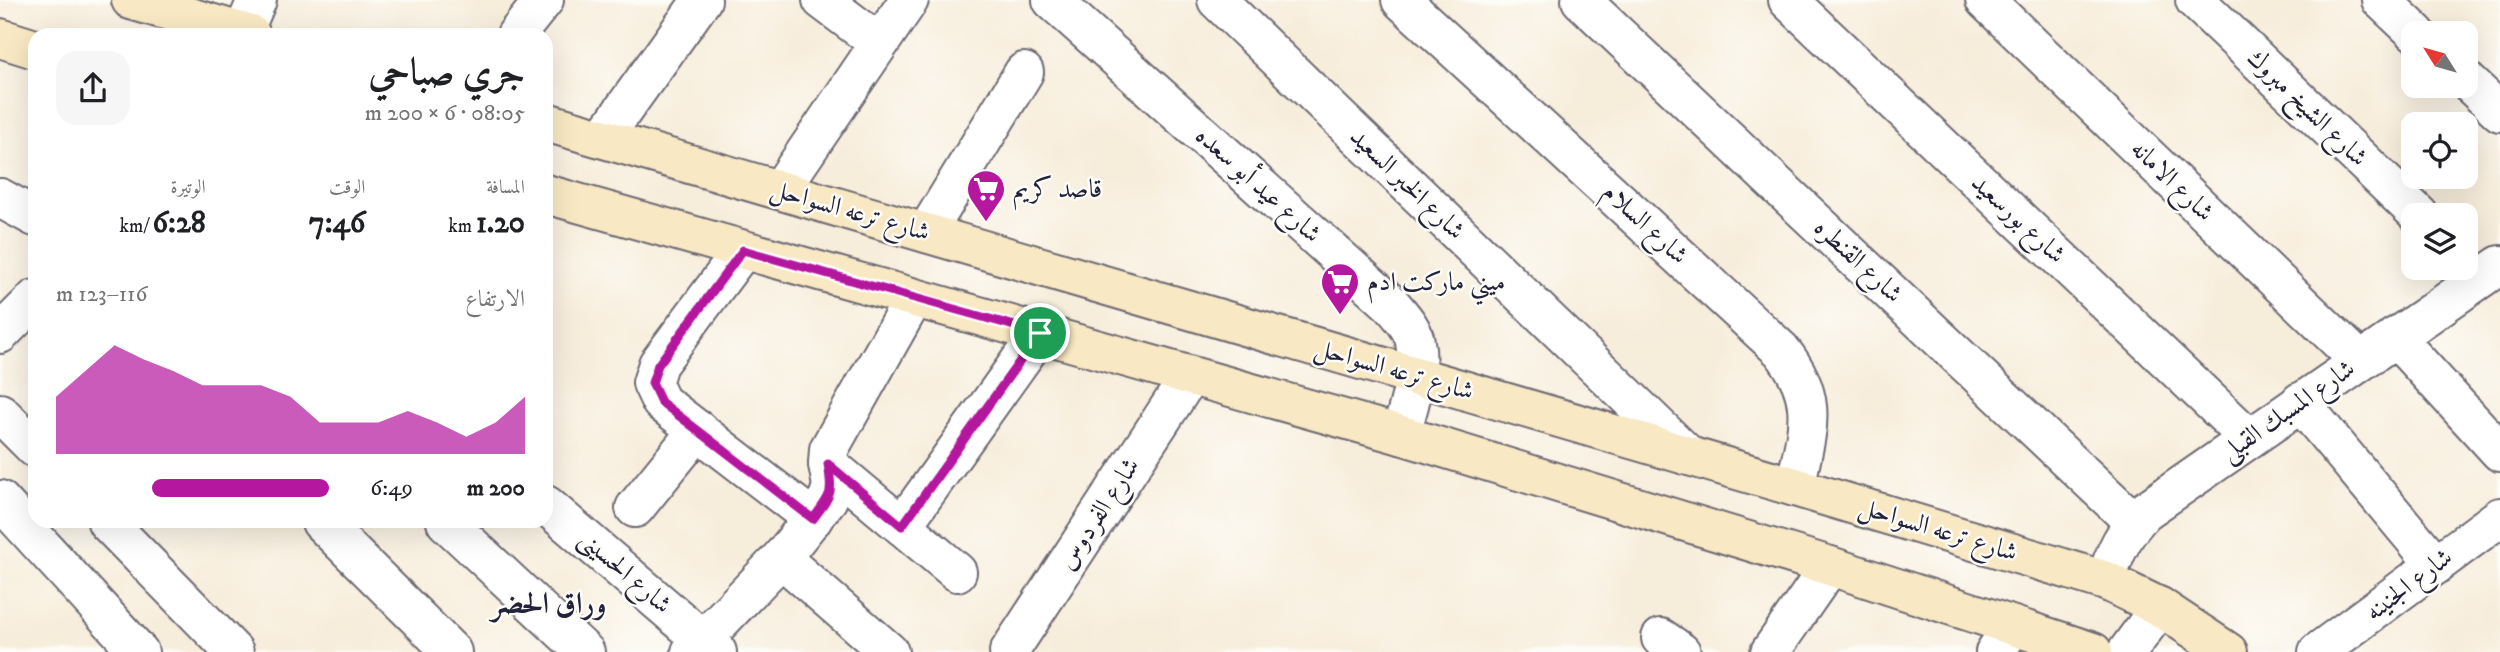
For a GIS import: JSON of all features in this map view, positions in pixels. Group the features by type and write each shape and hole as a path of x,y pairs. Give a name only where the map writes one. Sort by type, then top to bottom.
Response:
{"main road":[{"path":"131,0 248,26"},
{"path":"0,38 28,47"},
{"name":"شارع ترعه السواحل","path":"553,124 1795,487 2106,581 2160,607 2228,652"},
{"path":"553,196 1401,435 1830,566 2004,639 2093,652"}],"street":[{"path":"522,28 544,0"},
{"path":"603,138 702,0"},
{"path":"822,0 879,43"},
{"path":"780,190 909,0"},
{"name":"شارع عيد أبو سعده","path":"1052,0 1392,305 1406,322 1415,341 1415,376 1401,435"},
{"name":"شارع الخبر السعيد","path":"1217,0 1689,456"},
{"name":"شارع السلام","path":"1401,0 1781,350 1797,369 1807,396 1808,424 1795,487"},
{"name":"شارع القنطره","path":"1581,0 2134,522"},
{"name":"شارع بورسعيد","path":"1788,0 2249,438"},
{"name":"شارع الامانه","path":"1985,0 2360,361"},
{"name":"شارع الشيخ مبروك","path":"2195,0 2406,203"},
{"path":"2381,0 2403,21"},
{"path":"926,233 1024,72"},
{"path":"2478,92 2500,113"},
{"path":"0,198 28,213"},
{"path":"743,250 658,365 652,383 661,402 813,519"},
{"name":"شارع المسبك القبلى","path":"2106,581 2113,556 2122,538 2134,522 2156,502 2487,275"},
{"path":"704,648 813,519 830,493 832,486 828,464 829,449 914,298"},
{"path":"0,334 28,306"},
{"path":"902,526 1040,333"},
{"path":"2395,337 2500,452"},
{"name":"شارع الفردوس","path":"1009,652 1190,376"},
{"path":"2300,402 2436,565"},
{"path":"0,413 28,442"},
{"path":"635,508 698,430"},
{"path":"828,464 957,572"},
{"path":"0,500 139,652"},
{"name":"شارع الحسينى","path":"553,511 704,648"},
{"name":"شارع الجنينه","path":"2318,652 2500,517"},
{"path":"113,528 234,652"},
{"path":"327,528 452,652"},
{"path":"452,528 586,652"},
{"path":"781,558 889,652"},
{"path":"1770,652 1830,566"},
{"path":"2127,652 2160,607"}],"place":[{"name":"قاصد كريم","path":"986,223"},
{"name":"ميني ماركت ادم","path":"1340,316"}],"district":[{"name":"وراق الحضر","path":"549,604"}],"route":[{"path":"743,250 1040,333 902,526 828,464 832,486 828,499 813,519 661,402 652,383 658,365 743,250"}]}
